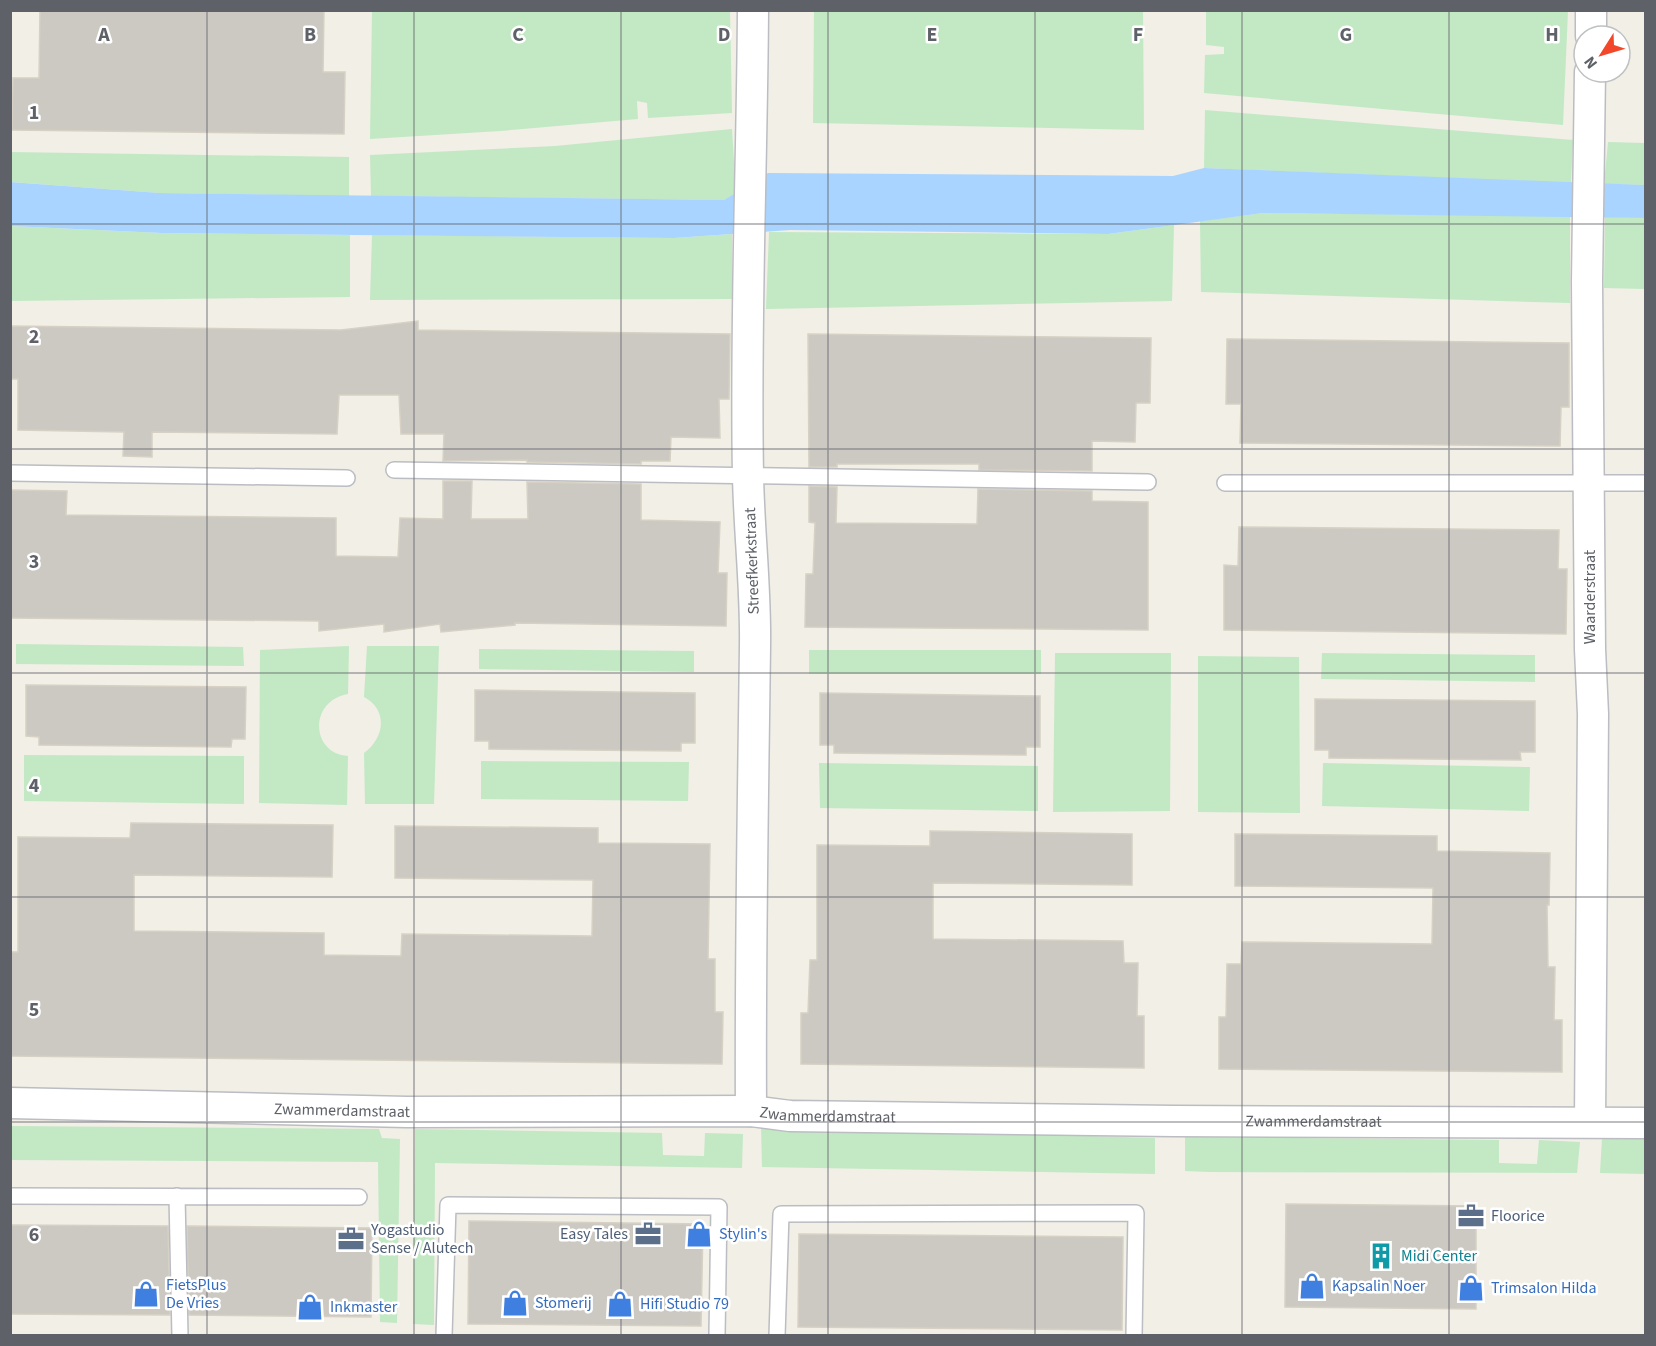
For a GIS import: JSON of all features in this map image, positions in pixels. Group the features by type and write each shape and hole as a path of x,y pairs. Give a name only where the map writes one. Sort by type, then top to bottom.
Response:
{"street":[{"name":"Streefkerkstraat","path":"751,1111 750,956 755,643 748,475 748,283 753,10"},
{"name":"Waarderstraat","path":"1590,84 1587,282 1590,649 1593,714 1590,1122"},
{"name":"Zwammerdamstraat","path":"10,1103 407,1112 751,1111 790,1116 1174,1121 1646,1123"}],"lane":[{"path":"394,470 1148,482"},
{"path":"10,473 347,478"},
{"path":"1225,483 1646,483"},
{"path":"10,1196 359,1197"},
{"path":"177,1196 180,1335"},
{"path":"444,1335 447,1205 719,1208 717,1335"},
{"path":"777,1335 781,1214 1136,1213 1134,1335"}],"green space":[{"path":"372,10 730,11 732,113 648,118 647,103 637,101 638,119 370,139"},
{"path":"814,11 1143,11 1144,130 813,123"},
{"path":"1206,11 1568,11 1563,125 1204,93 1205,55 1224,54 1224,47 1206,45"},
{"path":"1205,110 1573,140 1571,183 1204,168"},
{"path":"732,129 736,193 724,200 371,196 370,155 555,146"},
{"path":"1608,142 1645,143 1645,185 1604,184"},
{"path":"10,152 349,157 349,196 160,193 11,182"},
{"path":"1263,213 1570,216 1570,303 1201,292 1200,221"},
{"path":"1605,217 1645,218 1645,289 1604,288"},
{"path":"1174,225 1172,301 766,309 769,232 1108,234"},
{"path":"10,226 162,233 350,235 350,297 11,301"},
{"path":"732,234 732,299 370,300 372,235 674,238"},
{"path":"16,644 243,647 244,666 16,664"},
{"path":"349,646 348,694 335,699 326,706 319,727 321,737 327,746 336,753 348,756 347,805 259,803 260,650"},
{"path":"367,646 439,646 434,804 365,804 364,753 376,740 381,725 377,709 364,697"},
{"path":"479,649 694,651 694,672 479,669"},
{"path":"809,650 1041,650 1041,674 809,674"},
{"path":"1055,653 1171,653 1170,811 1053,812"},
{"path":"1322,653 1535,655 1535,682 1321,679"},
{"path":"1198,656 1299,657 1300,813 1198,812"},
{"path":"24,755 244,756 244,804 24,801"},
{"path":"481,761 689,762 688,801 481,799"},
{"path":"819,763 1038,766 1038,811 820,808"},
{"path":"1323,763 1530,767 1529,811 1322,806"},
{"path":"11,1126 379,1129 382,1138 400,1139 397,1323 380,1322 378,1162 11,1160"},
{"path":"761,1126 1155,1138 1155,1174 762,1167"},
{"path":"415,1129 662,1133 663,1155 704,1156 705,1133 743,1134 742,1168 435,1163 434,1325 413,1324"},
{"path":"1185,1137 1499,1140 1499,1163 1537,1164 1539,1140 1580,1142 1577,1173 1209,1172 1185,1171"},
{"path":"1602,1138 1645,1139 1645,1174 1600,1173"}],"water":[{"path":"1204,168 1645,185 1646,218 1263,213 1108,234 790,230 674,238 162,233 11,226 10,182 160,193 724,200 768,173 1173,176"}],"building":[{"path":"40,10 324,10 323,72 345,72 344,134 12,130 13,78 39,78"},
{"path":"418,321 418,330 730,334 729,399 719,399 720,438 671,437 670,461 641,461 641,464 527,462 527,460 443,461 444,434 401,434 399,395 339,395 337,434 152,432 152,457 123,456 124,432 18,430 18,379 10,379 10,326 341,330"},
{"path":"808,334 1151,338 1150,403 1136,403 1135,442 1092,441 1092,471 979,470 979,464 837,464 837,467 809,467"},
{"path":"1227,339 1569,343 1569,407 1561,407 1560,446 1240,443 1241,404 1226,404"},
{"path":"443,481 472,481 471,519 528,519 527,482 641,484 641,520 720,522 718,573 727,573 726,626 515,623 515,625 441,632 440,624 384,632 384,624 319,631 319,621 10,618 11,490 67,491 66,515 336,518 336,556 398,557 400,518 443,519"},
{"path":"809,486 837,487 836,523 977,524 978,489 1092,491 1092,501 1148,502 1148,630 805,627 806,574 813,574 815,523 809,522"},
{"path":"1239,527 1559,530 1558,569 1567,569 1566,634 1224,630 1224,565 1238,566"},
{"path":"26,685 246,687 245,739 232,739 231,747 39,745 39,737 26,736"},
{"path":"475,690 695,693 695,743 681,743 681,751 489,749 489,741 475,741"},
{"path":"820,693 1040,696 1040,747 1026,747 1026,755 834,753 834,745 820,745"},
{"path":"1315,699 1535,701 1535,752 1520,752 1521,760 1329,758 1329,750 1315,750"},
{"path":"131,823 333,825 332,877 134,875 134,931 324,933 324,955 401,956 402,934 592,936 593,880 395,878 395,826 598,828 598,843 710,844 708,959 715,959 715,1012 723,1012 722,1064 10,1056 10,952 18,952 18,837 130,838"},
{"path":"930,831 1132,834 1132,885 933,883 933,939 1123,941 1124,963 1138,963 1137,1016 1144,1016 1144,1068 801,1064 801,1013 808,1013 810,960 817,960 817,845 930,846"},
{"path":"1235,834 1437,836 1437,851 1550,853 1549,905 1547,905 1548,967 1555,967 1554,1020 1562,1020 1562,1072 1219,1069 1219,1017 1226,1017 1227,964 1241,964 1242,942 1432,944 1433,888 1235,886"},
{"name":"Midi Center","path":"1286,1204 1476,1206 1476,1309 1285,1307"},
{"path":"469,1221 703,1224 701,1326 468,1324"},
{"path":"10,1225 168,1226 170,1315 10,1314"},
{"path":"187,1226 372,1228 371,1317 189,1315"},
{"path":"799,1234 1123,1237 1122,1330 798,1327"}],"place":[{"name":"Floorice","path":"1471,1216"},
{"name":"Easy Tales","path":"648,1234"},
{"name":"Stylin's","path":"699,1234"},
{"name":"Yogastudio Sense / Alutech","path":"351,1239"},
{"name":"Midi Center","path":"1381,1256"},
{"name":"Kapsalin Noer","path":"1312,1286"},
{"name":"Trimsalon Hilda","path":"1471,1288"},
{"name":"FietsPlus De Vries","path":"146,1294"},
{"name":"Stomerij","path":"515,1303"},
{"name":"Hifi Studio 79","path":"620,1304"},
{"name":"Inkmaster","path":"310,1307"}]}
